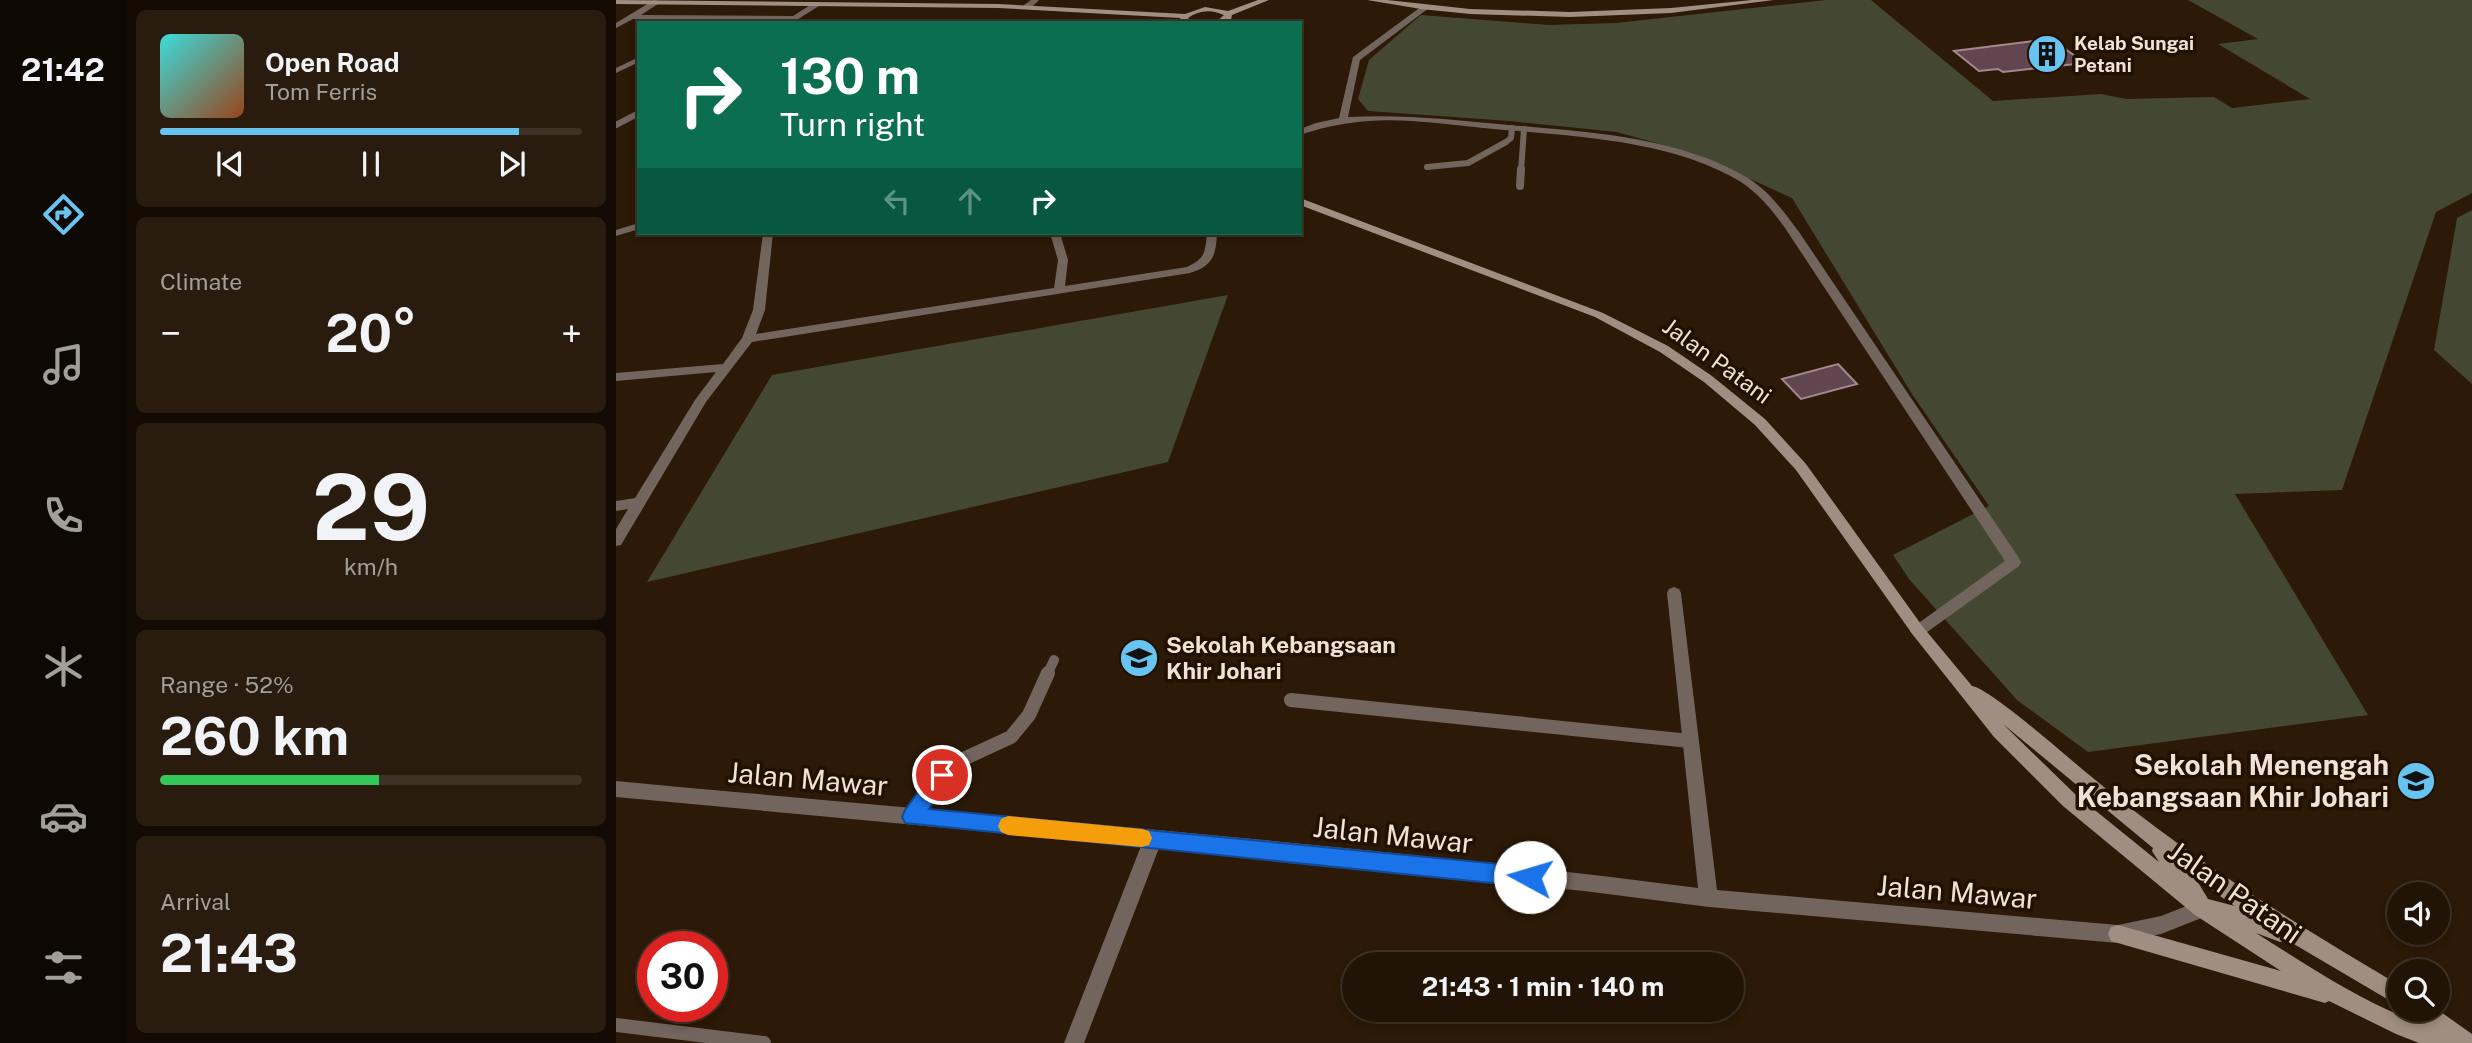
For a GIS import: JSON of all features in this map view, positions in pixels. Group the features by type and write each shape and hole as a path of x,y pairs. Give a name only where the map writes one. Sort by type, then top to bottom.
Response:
{"main road":[{"path":"621,1 818,4 870,2 1027,7 1186,20 1199,10 1219,9 1245,0"},
{"path":"1222,21 1228,14 1265,0"},
{"path":"1373,0 1425,8 1525,14 1623,14 1688,10 1770,0"},
{"path":"1219,9 1228,14"},
{"name":"Jalan Patani","path":"1302,202 1599,315 1686,363 1760,422 1801,467 1918,631 2000,732 2069,800 2202,909 2343,999 2403,1027 2449,1043"},
{"name":"Jalan Patani","path":"1962,683 2013,720 2142,829 2236,897 2387,989"},
{"path":"2142,829 2188,882 2202,909 2211,908 2241,917 2320,949"},
{"path":"2118,934 2343,999"},
{"path":"2438,1022 2467,1043"}],"street":[{"path":"1027,7 1035,0"},
{"path":"616,26 657,2"},
{"path":"790,21 818,4"},
{"path":"1343,122 1356,59 1425,8"},
{"path":"634,17 795,18"},
{"path":"709,21 716,17"},
{"path":"616,71 637,60"},
{"path":"1302,131 1315,125 1407,119 1624,140 1692,158 1754,186 1765,195 1788,225 2014,562 1918,631"},
{"path":"616,233 637,227"},
{"path":"616,541 701,400 748,339 760,310 768,235"},
{"path":"1056,235 1063,260 1059,289"},
{"path":"748,339 1190,270 1200,265 1211,253 1212,235"},
{"path":"616,377 728,367"},
{"path":"616,506 641,502"},
{"path":"1674,593 1709,898"},
{"name":"Jalan Mawar","path":"616,789 1153,839 1584,882 1709,898 2118,934 2161,926 2202,909"},
{"path":"1074,1043 1153,839"}],"lane":[{"path":"616,125 637,115"},
{"path":"1427,167 1468,163 1506,142 1518,129"},
{"path":"1518,129 1520,186"},
{"path":"912,817 942,775 961,760 1011,737 1029,715 1054,660"},
{"path":"1291,700 1690,741"},
{"path":"616,1025 764,1043"}],"green space":[{"path":"1826,0 1871,0 1993,101 2101,94 2126,99 2214,97 2232,108 2310,99 2218,44 2258,39 2188,0 2472,0 2472,193 2436,212 2342,490 2235,494 2368,715 2088,752 2017,700 1909,579 1893,555 1989,506 1912,394 1792,198 1695,154 1617,132 1368,111 1358,99 1369,60 1421,15 1548,25 1616,23"},
{"path":"2472,210 2472,384 2434,350 2457,218"},
{"path":"1228,295 1168,462 647,582 772,375"}],"building":[{"name":"Kelab Sungai Petani","path":"2051,39 2085,63 2003,72 1998,69 1979,71 1954,51"},
{"path":"1838,364 1857,384 1801,399 1782,379"}],"slow traffic":[{"path":"1008,826 1142,838"}],"place":[{"name":"Kelab Sungai Petani","path":"2047,54"},
{"name":"Sekolah Kebangsaan Khir Johari","path":"1139,658"},
{"name":"Sekolah Menengah Kebangsaan Khir Johari","path":"2416,781"}],"route":[{"path":"942,775 912,817 1530,877"}]}
